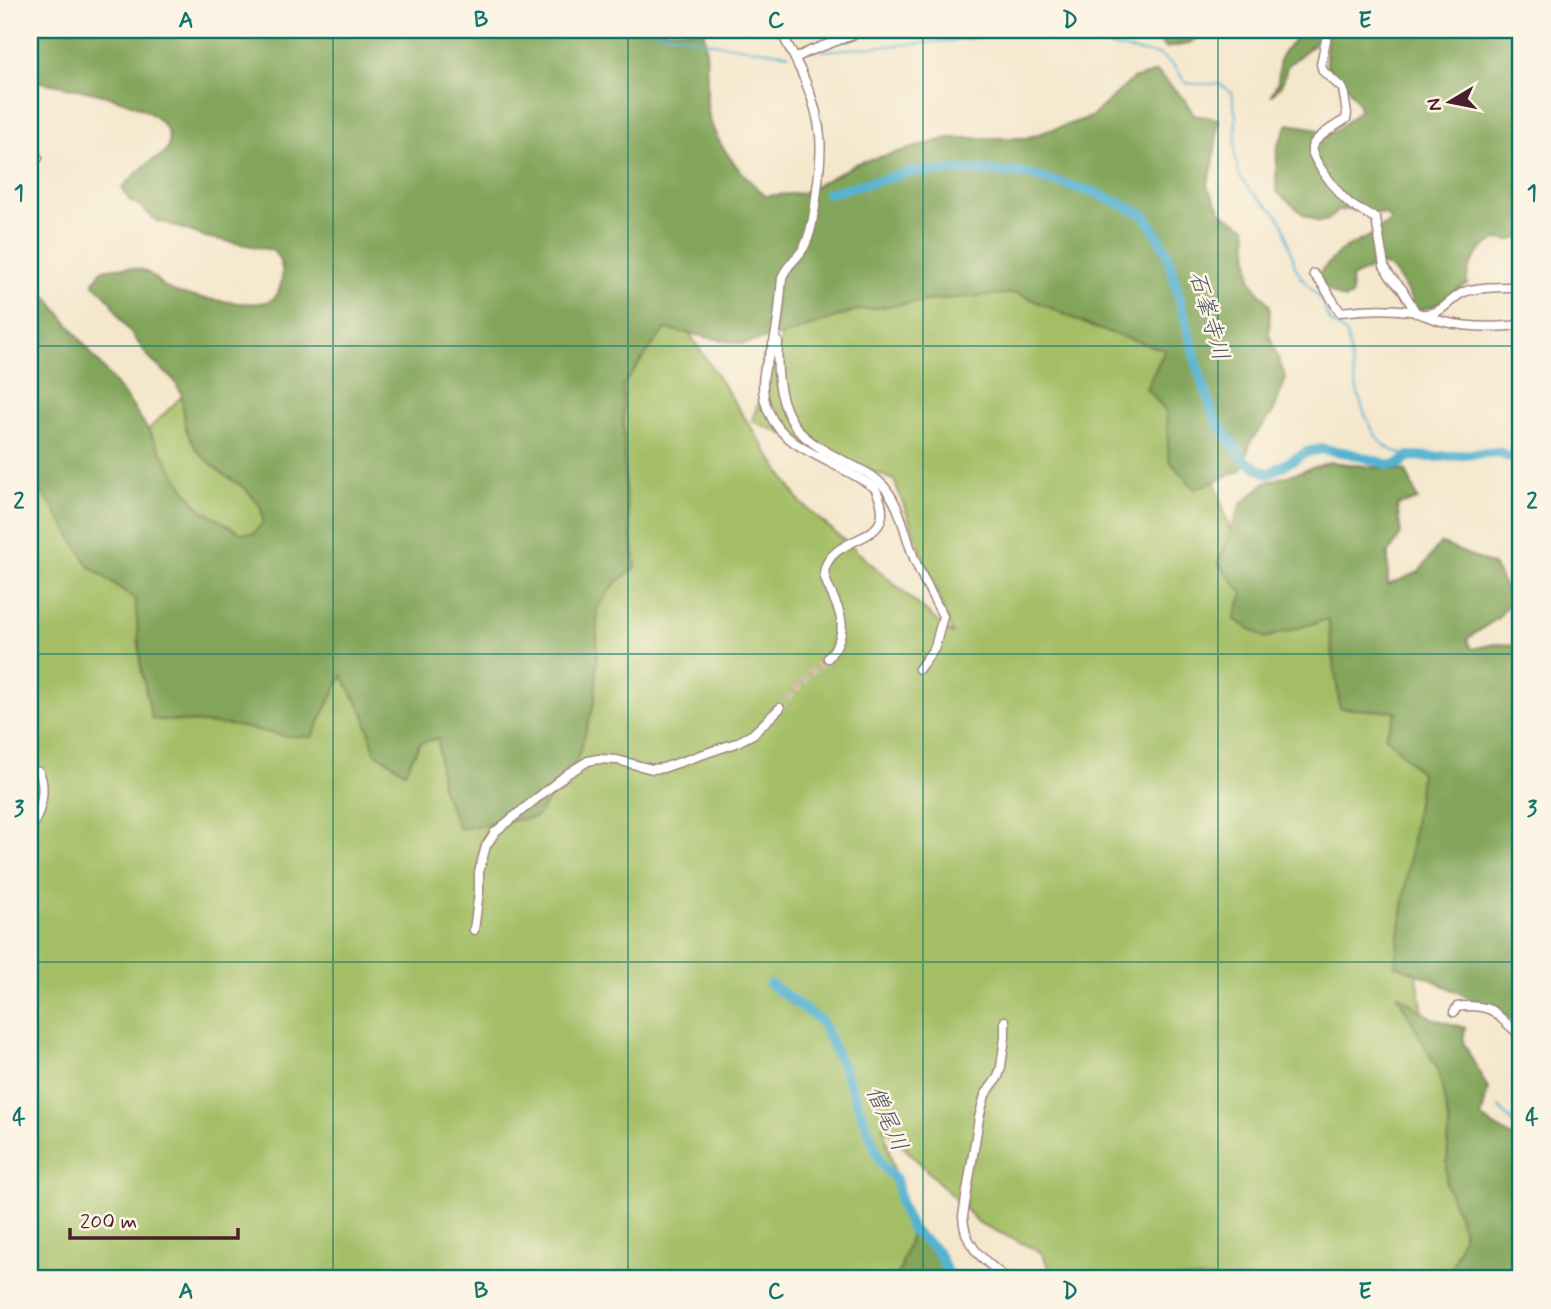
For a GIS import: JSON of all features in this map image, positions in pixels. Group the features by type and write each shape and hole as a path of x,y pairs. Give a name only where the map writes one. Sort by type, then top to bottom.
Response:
{"street":[{"path":"780,30 811,97 818,118 821,151 815,208 808,239 798,258 784,271 782,278 775,340 769,352 762,384 764,399 772,421 781,431 795,442 875,488 881,509 881,520 876,528 870,534 838,550 825,566 824,576 839,611 842,626 838,647 828,659"},
{"path":"795,58 865,30"},
{"path":"1328,30 1321,64 1323,71 1343,89 1347,114 1346,119 1316,141 1312,153 1348,202 1376,219 1384,266 1390,276 1420,313 1436,320 1480,328 1521,325"},
{"path":"1314,274 1340,312 1361,309 1438,312 1463,292 1521,287"},
{"path":"775,340 778,342 778,373 782,398 797,429 810,441 872,475 885,487 900,513 916,562 943,616 935,647 919,669"},
{"path":"474,930 479,872 486,846 495,832 576,768 598,759 617,760 652,769 663,768 736,743 753,734 780,708"},
{"path":"30,769 39,772 41,776 43,796 30,832"},
{"path":"1454,1012 1457,1007 1463,1006 1488,1009 1521,1037"},
{"path":"1005,1021 1001,1067 998,1077 985,1095 978,1118 963,1230 973,1249 1007,1279"}],"green space":[{"path":"30,30 703,30 707,108 713,128 731,160 765,196 802,193 858,163 949,138 1026,138 1091,117 1133,79 1157,72 1185,100 1194,115 1219,119 1213,165 1207,186 1223,214 1246,227 1251,281 1270,306 1269,334 1286,379 1273,412 1251,441 1242,470 1195,489 1169,460 1166,411 1146,388 1165,350 1092,327 1018,293 933,300 854,311 791,333 743,344 665,329 623,385 625,490 636,567 615,584 597,608 595,701 577,760 536,817 459,829 441,786 438,738 420,743 405,772 375,752 364,714 342,676 312,737 285,736 238,726 152,719 141,668 135,599 89,566 51,504 30,477 30,275 130,403 185,490 201,509 241,533 254,533 263,522 261,507 247,490 219,471 197,451 186,430 181,393 174,380 151,360 122,321 111,301 93,283 102,270 135,268 145,271 167,288 187,295 260,303 277,295 282,279 282,267 272,250 206,237 157,221 129,200 122,188 143,167 165,152 169,143 168,133 160,121 128,103 30,80"},
{"path":"1149,30 1200,30 1200,36 1188,44 1165,48"},
{"path":"1297,30 1321,30 1314,44 1287,66 1280,87 1271,96 1278,81 1281,56 1294,40"},
{"path":"1329,30 1521,30 1521,238 1498,240 1486,246 1471,264 1467,284 1432,307 1416,310 1394,272 1379,264 1351,278 1352,296 1344,299 1332,292 1324,285 1319,273 1340,251 1375,233 1391,220 1385,214 1350,209 1337,211 1328,220 1319,222 1303,214 1276,191 1277,147 1288,124 1313,128 1326,134 1338,129 1360,110 1348,88 1330,73 1327,66"},
{"path":"1041,280 1172,348 1255,608 1335,601 1441,791 1413,952 1426,1031 1460,1121 1464,1278 1055,1279 1041,1252 979,1223 883,1126 921,1279 30,1279 30,430 99,479 212,366 676,313 800,502 953,635 894,480 752,421 794,302"},
{"path":"1330,462 1406,471 1418,500 1397,505 1401,534 1388,554 1388,585 1419,572 1440,543 1493,565 1511,599 1499,617 1467,639 1471,649 1495,644 1521,645 1521,1024 1431,979 1395,965 1421,773 1385,736 1397,712 1340,708 1328,619 1265,638 1234,619 1243,593 1218,563 1241,504 1265,483"},
{"path":"1397,994 1432,1018 1465,1028 1463,1042 1488,1089 1481,1118 1521,1142 1521,1279 1448,1279 1464,1231 1446,1183 1449,1125 1439,1072"},
{"path":"911,1234 937,1255 949,1279 897,1279"}],"waterway":[{"path":"652,30 719,44 788,54"},
{"path":"822,51 1024,32 1160,55 1175,67 1185,82 1220,84 1232,93 1236,117 1235,157 1240,177 1249,189 1277,214 1283,223 1300,275 1323,303 1328,319 1347,335 1362,407 1375,433 1383,444 1395,452 1409,456"},
{"name":"石峯寺川","path":"828,193 911,172 974,170 1027,174 1094,192 1145,215 1167,252 1199,372 1215,419 1244,460 1268,474 1307,452 1322,449 1390,465 1399,464 1409,456 1436,457 1499,452 1508,457 1521,456"},
{"name":"僧尾川","path":"770,984 821,1021 845,1072 882,1165 896,1179 902,1209 912,1230 936,1250 947,1273 953,1279"},
{"path":"1499,1107 1521,1132"}],"tunnel":[{"path":"780,708 828,658"}]}
